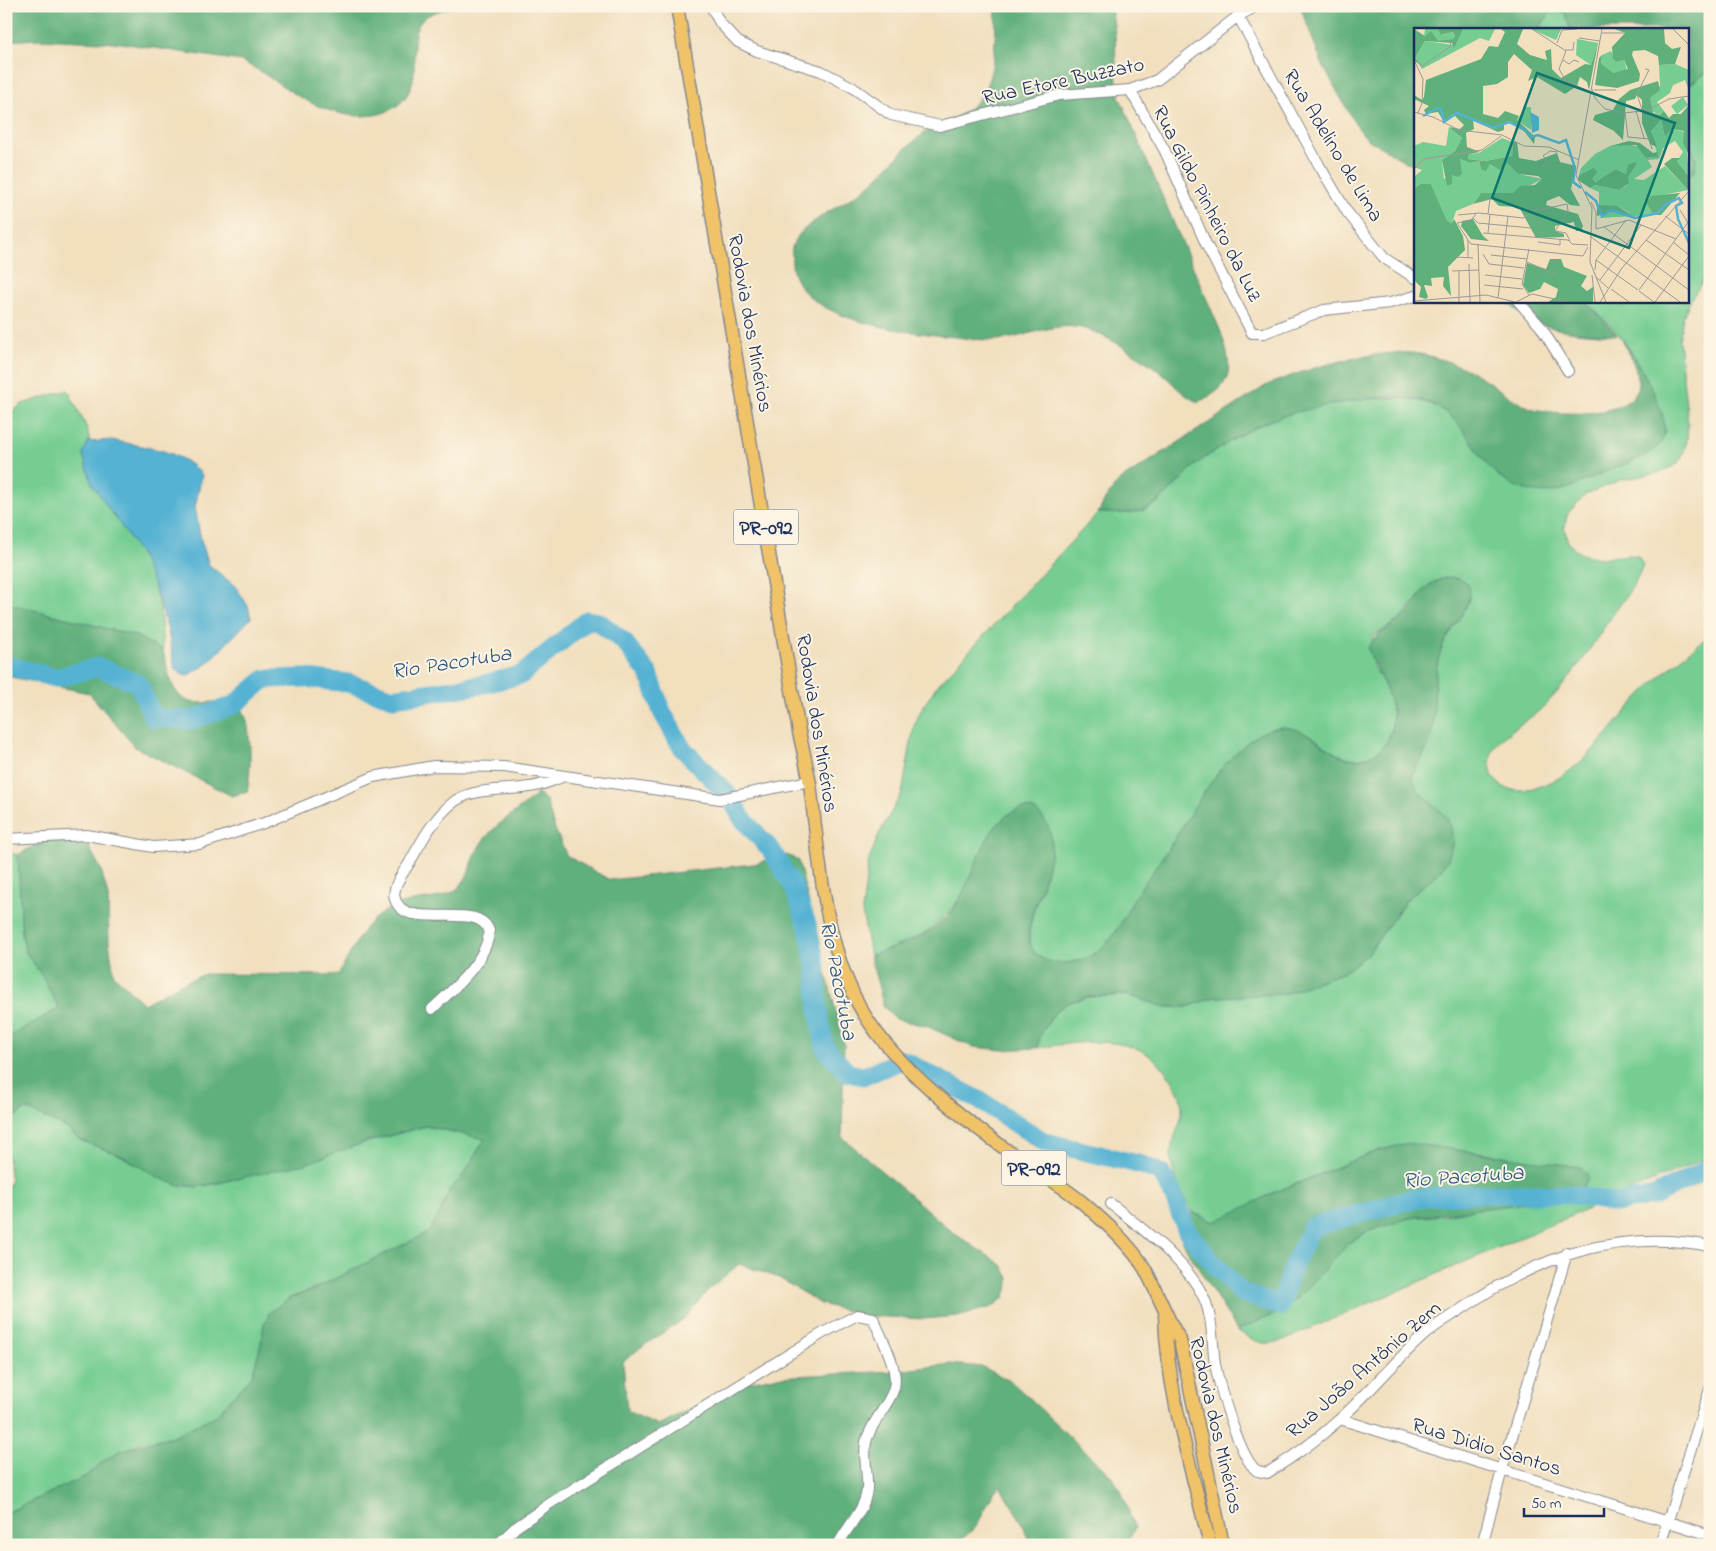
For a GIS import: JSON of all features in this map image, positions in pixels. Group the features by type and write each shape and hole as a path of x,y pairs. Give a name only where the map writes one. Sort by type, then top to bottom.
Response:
{"main road":[{"name":"Rodovia dos Minérios","path":"677,6 799,732 809,781 822,880 838,960 864,1014 896,1054 933,1092 1014,1155 1083,1203 1121,1240 1144,1268 1165,1316 1180,1340 1223,1545"},
{"name":"Rodovia dos Minérios","path":"1165,1316 1166,1339 1176,1394 1210,1545"}],"street":[{"name":"Rua Etore Buzzato","path":"711,6 720,23 738,42 757,51 821,71 852,87 891,115 940,126 1059,95 1130,90 1157,80 1238,16 1257,6"},
{"name":"Rua Adelino de Lima","path":"1238,16 1319,165 1347,212 1384,258 1414,277"},
{"name":"Rua Gildo Pinheiro da Luz","path":"1130,90 1165,151 1206,244 1252,333 1264,333 1324,310 1390,303 1414,296"},
{"path":"1519,302 1541,327 1568,371"},
{"path":"6,839 87,835 153,847 200,844 264,823 382,776 434,766 504,767 720,799 809,781"},
{"path":"432,1009 472,968 486,945 489,931 483,922 471,917 421,915 401,908 395,901 394,893 398,884 425,835 442,813 456,800 480,792 544,784 562,776"},
{"name":"Rua João Antônio Zem","path":"1111,1204 1155,1239 1195,1283 1203,1296 1208,1310 1216,1367 1231,1418 1245,1454 1256,1470 1267,1473 1278,1467 1340,1419 1425,1335 1483,1294 1528,1270 1567,1253 1606,1244 1640,1240 1710,1246"},
{"path":"1482,1545 1502,1470 1567,1253"},
{"path":"497,1545 515,1528 549,1504 815,1338 857,1315 872,1318 892,1363 894,1390 869,1430 865,1449 867,1488 862,1508 845,1529 838,1545"},
{"path":"1660,1545 1710,1389"},
{"name":"Rua Didio Santos","path":"1340,1419 1710,1535"}],"green space":[{"path":"6,6 456,6 431,14 419,24 414,41 414,73 411,88 404,99 384,113 358,116 331,111 307,101 241,61 121,43 39,39 6,41"},
{"path":"996,6 1110,6 1113,17 1119,96 1220,330 1227,353 1228,373 1220,389 1211,396 1198,402 1192,399 1134,353 1111,340 1082,328 1058,327 1013,338 990,340 902,330 850,318 827,308 808,295 796,278 792,248 798,236 806,228 861,192 919,137 962,114 982,94 993,63"},
{"path":"1300,6 1710,6 1710,70 1688,85 1688,28 1570,28 1565,12 1552,11 1539,28 1414,28 1414,166 1367,139 1356,125 1323,66"},
{"path":"1552,11 1566,12 1570,28 1539,28"},
{"path":"1710,70 1710,270 1690,301 1683,317 1679,341 1688,423 1687,441 1682,457 1676,465 1658,473 1620,480 1585,495 1568,513 1564,527 1568,543 1581,554 1600,558 1638,556 1643,565 1626,597 1569,678 1537,712 1501,739 1494,748 1490,763 1492,774 1496,780 1501,785 1512,790 1537,787 1556,779 1574,768 1605,737 1647,689 1669,668 1710,635 1710,1156 1285,1339 1270,1343 1256,1341 1237,1330 1276,1314 1350,1242 1366,1232 1409,1218 1445,1215 1491,1206 1509,1157 1480,1152 1382,1149 1270,1194 1237,1213 1214,1222 1192,1212 1175,1178 1171,1151 1181,1117 1182,1104 1172,1081 1155,1060 1141,1051 1125,1045 1108,1042 1072,1043 1037,1048 1041,1034 1055,1012 1067,1003 1087,997 1127,995 1166,1007 1187,1007 1215,997 1284,994 1344,972 1368,954 1407,899 1440,871 1434,805 1417,790 1412,776 1427,748 1436,662 1443,645 1468,602 1464,581 1443,579 1435,581 1423,591 1402,617 1373,637 1373,665 1385,685 1392,713 1391,733 1382,749 1364,757 1347,757 1331,750 1308,734 1220,770 1136,897 1114,937 1100,950 1085,959 1067,963 1050,963 1042,960 1031,948 1029,934 1033,913 1048,868 965,889 956,904 946,915 925,933 870,956 862,911 868,863 879,834 902,793 914,726 921,710 936,687 1098,513 1133,513 1152,506 1207,456 1226,443 1277,417 1334,403 1380,398 1402,399 1422,401 1437,406 1455,420 1469,438 1611,469 1653,450 1664,422 1652,391 1642,370 1624,341 1587,302 1688,302 1688,177 1695,170 1696,159 1688,139 1688,85"},
{"path":"1688,139 1696,159 1695,170 1688,177"},
{"path":"1505,302 1587,302 1617,335 1561,330 1540,324"},
{"path":"1622,339 1652,388 1663,416 1665,429 1663,439 1659,445 1645,455 1562,490 1544,493 1516,487 1501,478 1489,467 1451,416 1426,402 1402,397 1389,397 1322,406 1264,423 1236,438 1198,463 1165,496 1144,510 1133,513 1098,513 1106,498 1119,481 1267,385 1319,367 1357,358 1394,353 1427,355 1445,360 1483,378 1514,400 1528,407 1553,412 1587,413 1619,406 1631,399 1637,390 1638,378 1636,371"},
{"path":"68,390 86,426 90,440 90,461 135,539 153,580 160,608 163,651 136,636 6,603 6,519 10,482 6,424 10,414 22,404"},
{"path":"1449,577 1466,582 1470,594 1465,610 1442,648 1437,667 1432,731 1425,751 1412,776 1417,790 1446,816 1451,827 1453,842 1448,860 1440,871 1407,899 1368,954 1344,972 1284,994 1215,997 1187,1007 1166,1007 1127,995 1087,997 1067,1003 1055,1012 1041,1034 1037,1048 1003,1050 973,1047 926,1026 895,1019 884,1007 870,956 921,936 940,924 948,916 956,905 983,846 991,833 1000,821 1014,811 1025,808 1032,809 1038,813 1047,825 1051,839 1047,871 1031,919 1030,944 1041,958 1050,962 1069,963 1097,952 1111,939 1135,897 1222,768 1243,746 1264,731 1283,727 1299,730 1340,755 1354,759 1370,756 1382,748 1391,732 1393,720 1392,707 1368,648 1379,634 1403,617 1426,588 1439,580"},
{"path":"6,603 136,636 163,651 171,681 181,697 187,701 201,703 223,701 237,704 242,709 249,731 250,773 247,792 232,796 135,747 89,693 6,676"},
{"path":"537,794 546,800 554,827 567,856 610,880 754,864 787,855 798,860 844,1044 842,1137 955,1234 1002,1265 1009,1278 1009,1285 1004,1298 992,1307 958,1316 924,1319 867,1316 821,1304 779,1278 739,1264 709,1289 684,1319 640,1348 623,1362 627,1411 658,1425 744,1383 774,1377 896,1371 951,1364 983,1367 1012,1382 1110,1475 1121,1490 1135,1528 1126,1545 1030,1545 1023,1524 1000,1486 994,1492 976,1527 955,1545 337,1545 334,1542 330,1545 6,1545 6,1513 86,1476 106,1459 120,1451 173,1436 215,1416 252,1376 261,1344 264,1324 270,1312 290,1298 312,1290 429,1232 440,1213 450,1189 462,1177 485,1139 426,1126 368,1141 305,1164 198,1187 178,1185 162,1179 120,1155 80,1140 67,1128 26,1109 6,1123 6,1039 59,1008 41,974 26,952 22,935 18,855 52,835 85,840 101,869 108,896 109,942 114,975 144,1004 180,984 205,974 338,975 359,938 374,919 397,906 442,896 457,889 465,879 482,842 501,823"},
{"path":"6,852 18,855 22,935 26,952 41,974 59,1008 6,1039"},
{"path":"26,1109 67,1128 80,1140 120,1155 162,1179 178,1185 198,1187 219,1183 426,1126 485,1139 462,1177 450,1189 440,1213 429,1232 312,1290 290,1298 264,1324 261,1344 252,1376 215,1416 173,1436 141,1443 106,1459 86,1476 6,1513 6,1190 11,1180 6,1148 6,1123"},
{"path":"1408,1143 1581,1167 1589,1177 1583,1187 1557,1199 1409,1218 1366,1232 1350,1242 1296,1299 1276,1314 1237,1330 1187,1250 1179,1233 1183,1222 1192,1212 1214,1222 1281,1190 1363,1157"}],"water":[{"path":"112,440 149,447 172,454 193,466 202,475 195,507 201,540 209,565 236,587 248,606 251,618 206,665 186,676 175,670 168,631 155,587 139,552 92,484 83,454 88,442"}],"waterway":[{"name":"Rio Pacotuba","path":"6,665 56,678 98,667 139,684 153,718 191,720 234,705 265,679 306,678 348,683 393,698 480,685 521,675 587,620 599,622 624,642 649,674 662,712 682,748 730,797 742,818 771,850 793,886 807,924 816,966 818,1007 825,1048 848,1073 864,1076 902,1060 979,1100 1045,1142 1142,1165 1161,1173 1172,1192 1187,1231 1216,1266 1242,1293 1280,1306 1293,1266 1312,1227 1415,1198 1473,1194 1576,1195 1615,1203 1655,1196 1710,1167"}]}
